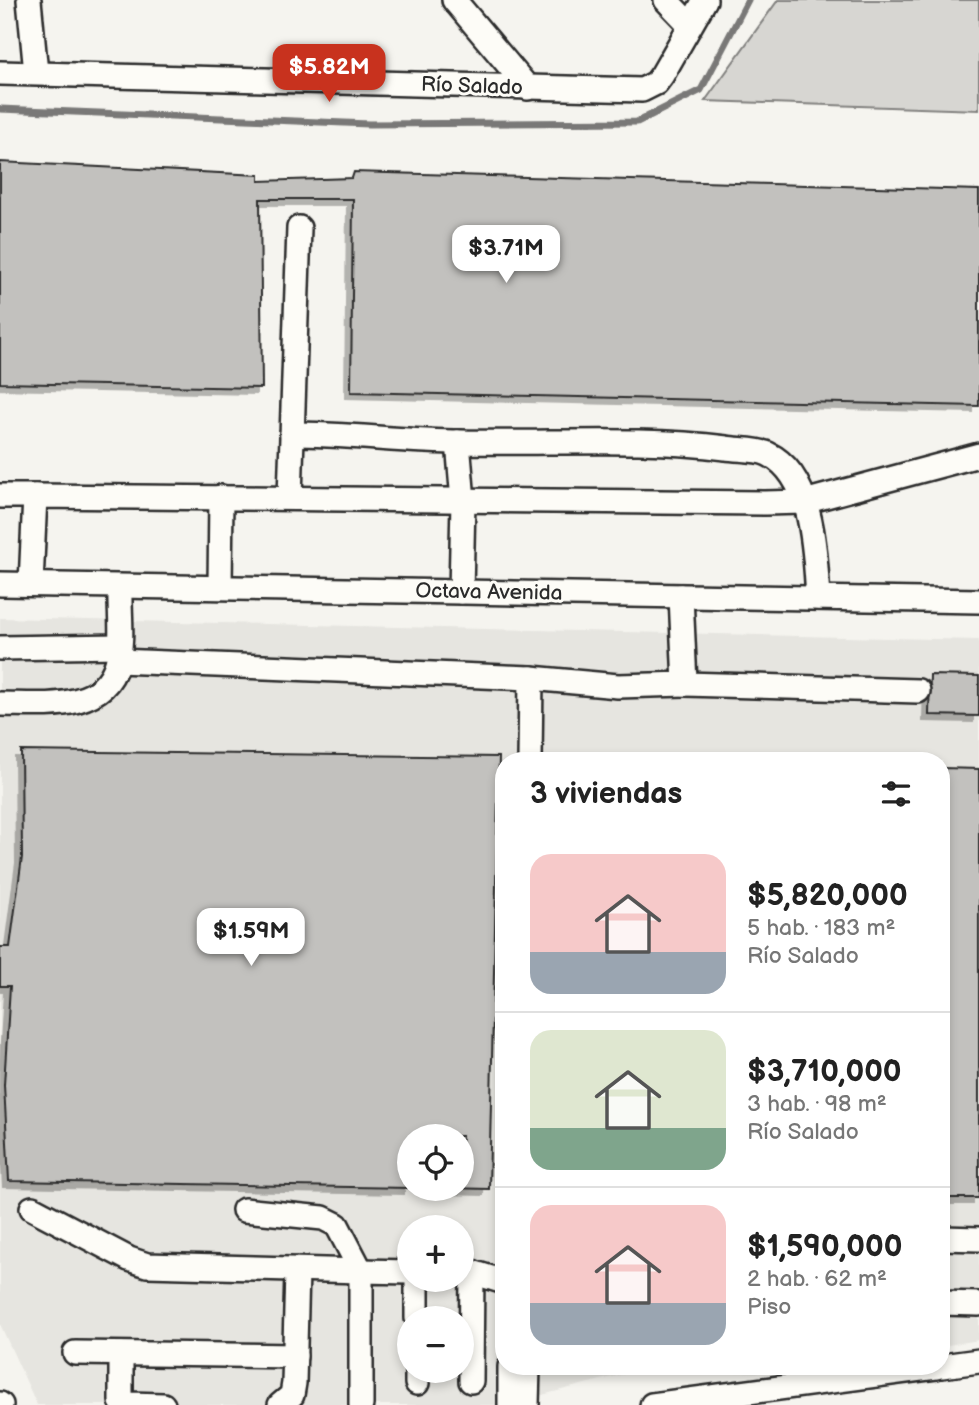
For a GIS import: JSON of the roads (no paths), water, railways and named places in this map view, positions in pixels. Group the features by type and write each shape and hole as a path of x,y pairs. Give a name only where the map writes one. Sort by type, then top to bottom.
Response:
{"street":[{"path":"29,0 37,73"},
{"path":"454,0 528,88"},
{"path":"666,0 690,25 705,0"},
{"name":"Río Salado","path":"0,73 632,90 650,87 662,75 690,25"},
{"path":"289,498 299,228"},
{"path":"292,434 341,434 458,442 687,443 767,453 790,472 804,502 813,532 818,598"},
{"path":"458,442 463,502 461,592"},
{"path":"0,496 463,502 804,502 979,455"},
{"path":"31,584 35,496"},
{"path":"220,587 221,497"},
{"name":"Octava Avenida","path":"0,584 979,601"},
{"path":"0,704 72,703 102,688 119,654 120,587"},
{"path":"681,596 685,684"},
{"path":"0,648 531,678 618,686 685,684 918,691"},
{"path":"530,752 531,678"},
{"path":"32,1208 130,1259 147,1265 397,1272"},
{"path":"243,1210 323,1218 337,1224 361,1271 362,1405"},
{"path":"950,1238 979,1239"},
{"path":"280,1405 292,1395 297,1271"},
{"path":"474,1274 495,1280"},
{"path":"950,1303 979,1304"},
{"path":"75,1353 295,1356"},
{"path":"121,1354 121,1401 129,1404 163,1405"},
{"path":"950,1365 979,1361"},
{"path":"510,1375 510,1405"},
{"path":"527,1405 528,1375"},
{"path":"652,1405 876,1375"}],"waterway":[{"path":"0,109 369,124 637,122 701,90 748,0"}]}
